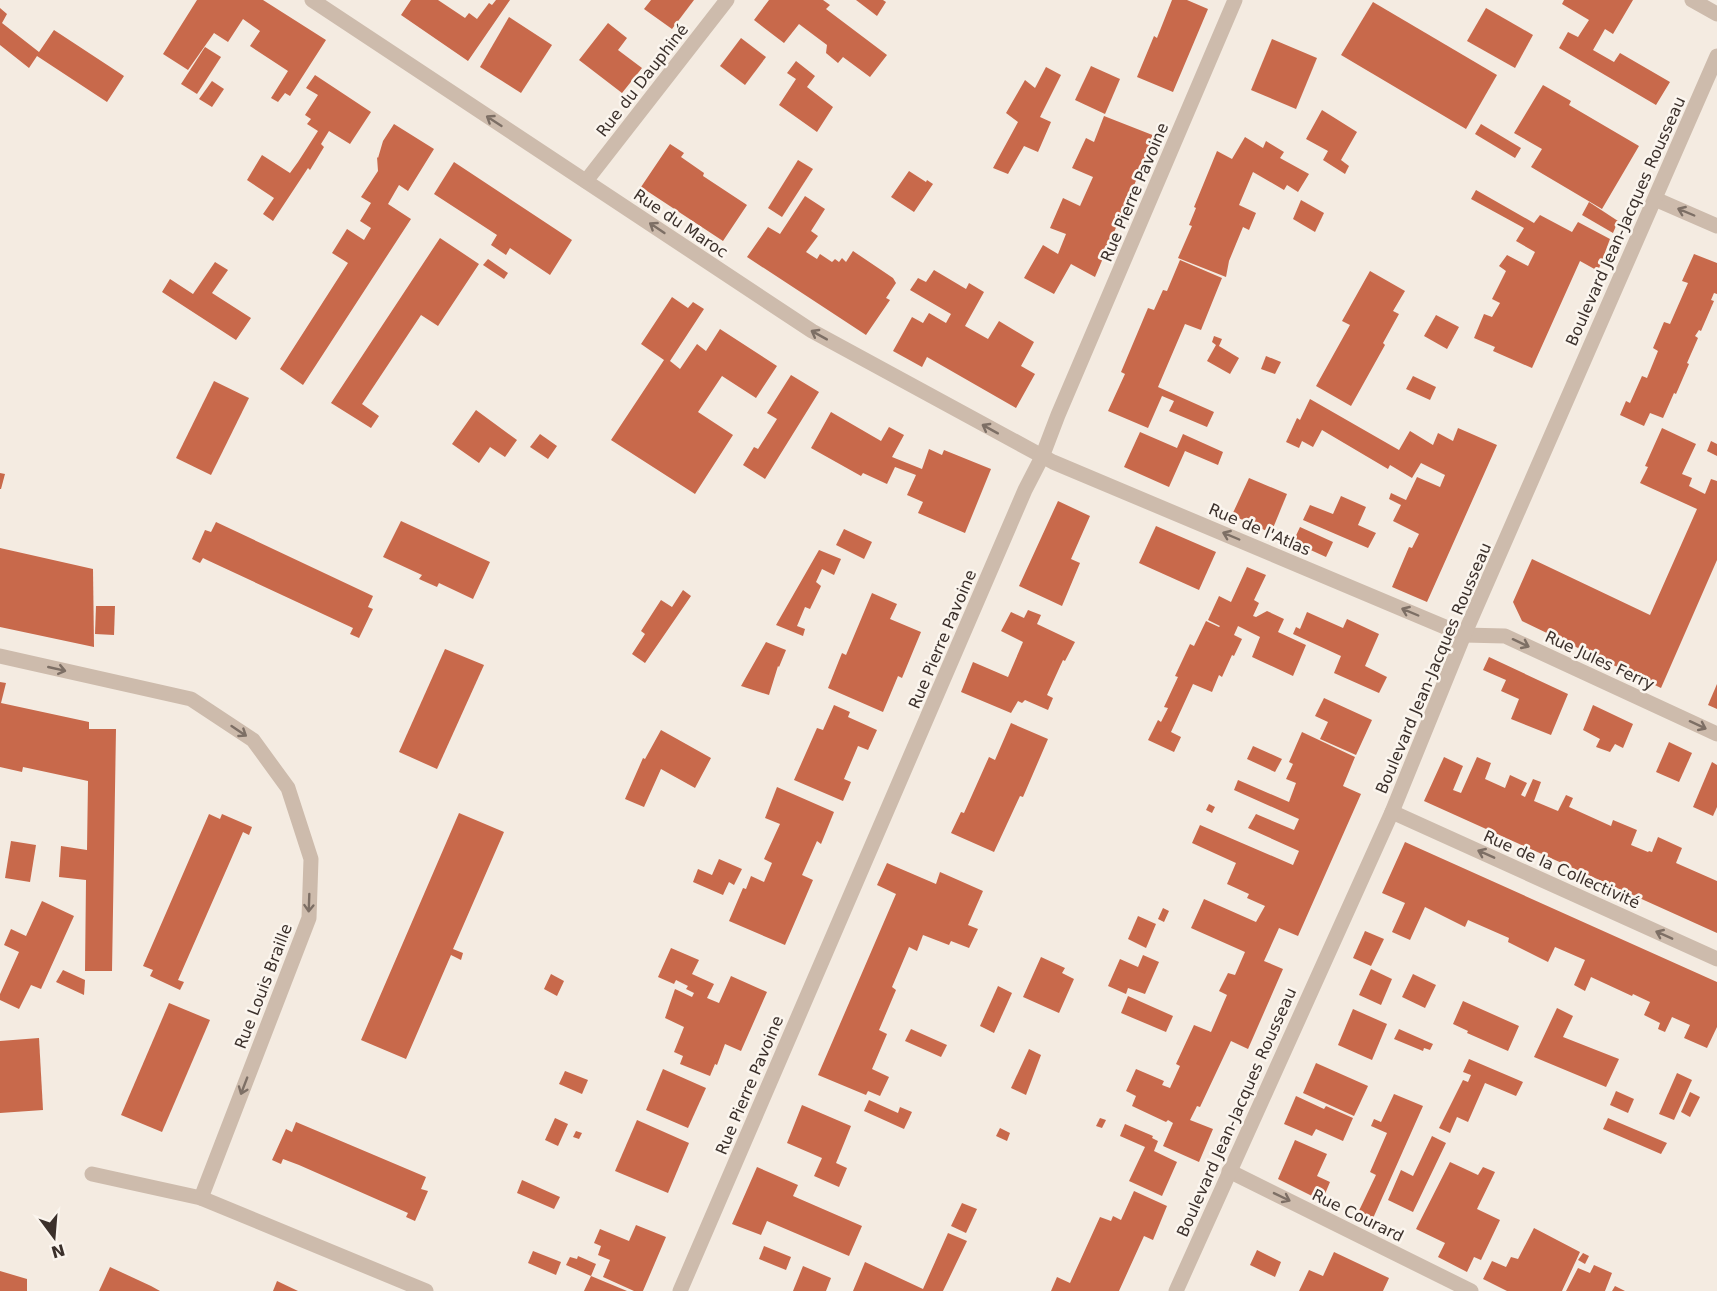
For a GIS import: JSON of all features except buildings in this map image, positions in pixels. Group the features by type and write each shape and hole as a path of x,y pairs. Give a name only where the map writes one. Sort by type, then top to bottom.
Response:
{"street":[{"name":"Rue du Maroc","path":"312,0 812,331 1042,457"},
{"name":"Rue du Dauphiné","path":"586,181 727,0"},
{"name":"Rue Pierre Pavoine","path":"680,1291 1025,490 1042,457 1235,0"},
{"path":"1692,0 1717,14"},
{"name":"Boulevard Jean-Jacques Rousseau","path":"1176,1291 1392,812 1464,635 1717,56"},
{"path":"1654,199 1717,225"},
{"name":"Rue de l'Atlas","path":"1042,457 1464,635"},
{"name":"Rue Jules Ferry","path":"1464,635 1505,636 1717,734"},
{"name":"Rue Louis Braille","path":"0,656 191,699 252,740 288,788 311,859 309,918 201,1198"},
{"name":"Rue de la Collectivité","path":"1392,812 1717,959"},
{"name":"Rue Courard","path":"1230,1171 1471,1291"},
{"path":"92,1174 201,1198 426,1291"}]}
